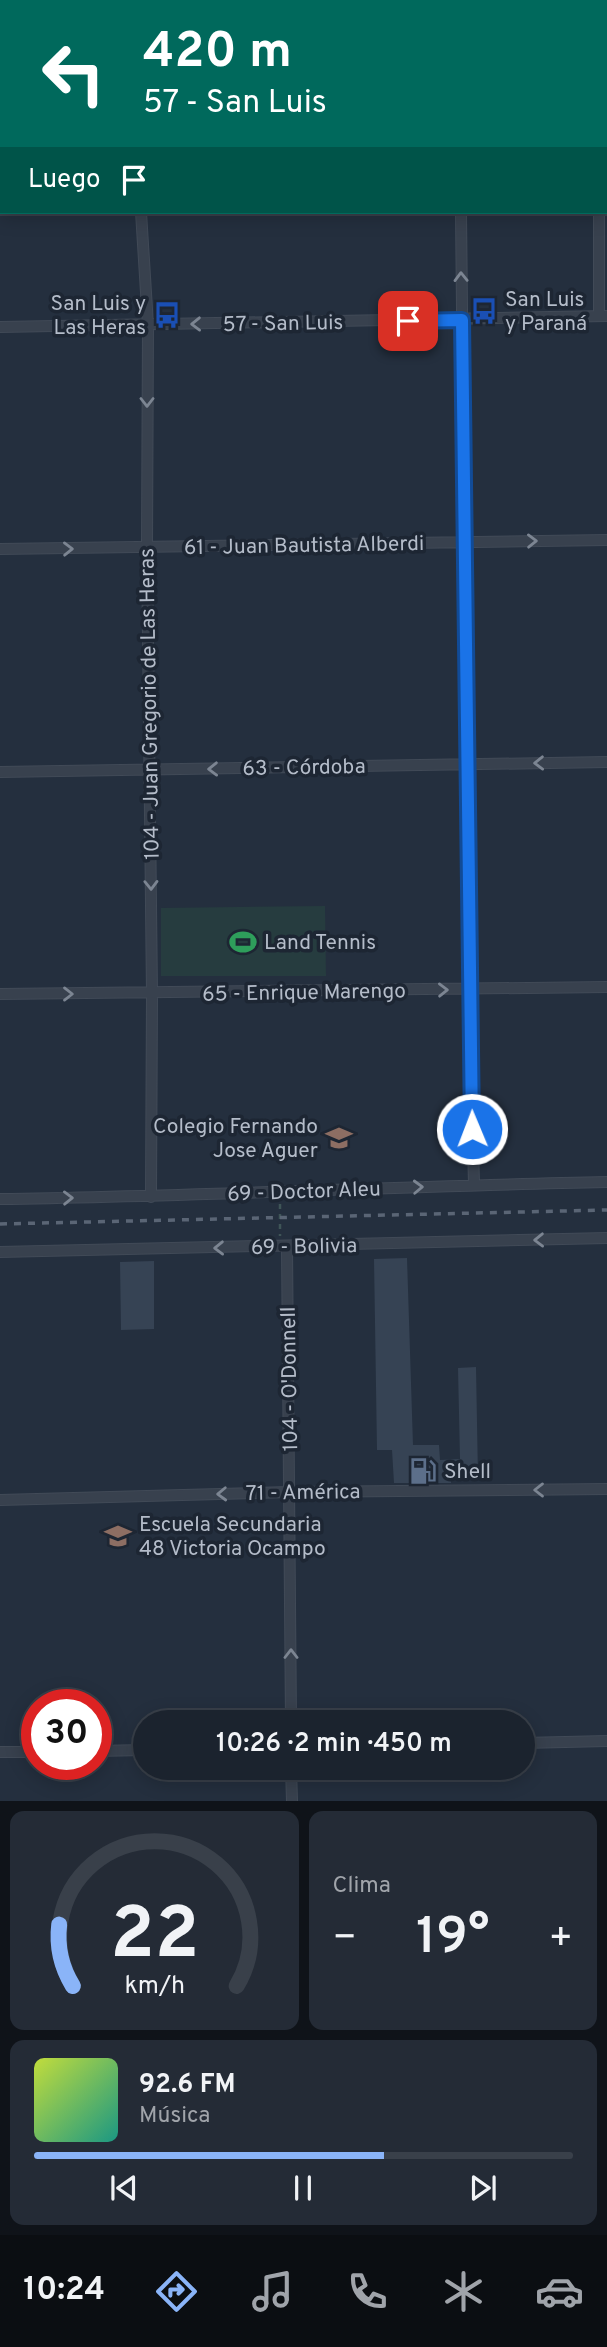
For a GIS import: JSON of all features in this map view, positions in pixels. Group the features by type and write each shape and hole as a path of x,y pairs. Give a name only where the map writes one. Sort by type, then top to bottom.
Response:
{"street":[{"name":"104 - Juan Gregorio de Las Heras","path":"141,214 148,325 151,1197"},
{"path":"460,214 469,989 474,1184"},
{"path":"598,214 603,316"},
{"name":"57 - San Luis","path":"0,327 603,316"},
{"name":"61 - Juan Bautista Alberdi","path":"0,549 607,540"},
{"name":"63 - Córdoba","path":"0,772 607,762"},
{"name":"65 - Enrique Marengo","path":"0,995 607,987"},
{"name":"69 - Doctor Aleu","path":"0,1199 151,1197 474,1184 607,1182"},
{"name":"69 - Bolivia","path":"0,1252 607,1238"},
{"name":"104 - O'Donnell","path":"284,1246 290,1492 291,1710"},
{"name":"71 - América","path":"0,1500 290,1492 607,1489"},
{"path":"535,1743 607,1741"},
{"path":"112,1751 133,1750"},
{"path":"0,1752 21,1752"},
{"path":"291,1780 292,1801"}],"path":[{"path":"280,1193 284,1246"}],"green space":[{"name":"Land Tennis","path":"325,906 326,976 161,976 161,908"}],"building":[{"path":"407,1258 413,1445 439,1445 440,1460 460,1459 458,1368 476,1367 478,1478 451,1479 451,1483 394,1483 392,1450 377,1450 374,1259"},
{"path":"154,1261 154,1329 121,1330 120,1262"}],"railway":[{"path":"0,1224 607,1210"}],"place":[{"name":"San Luis y Paraná","path":"484,311"},
{"name":"San Luis y Las Heras","path":"167,315"},
{"name":"Land Tennis","path":"243,942"},
{"name":"Colegio Fernando Jose Aguer","path":"339,1138"},
{"name":"Shell","path":"423,1471"},
{"name":"Escuela Secundaria 48 Victoria Ocampo","path":"118,1536"}],"route":[{"path":"408,321 462,320 472,1129"}]}
